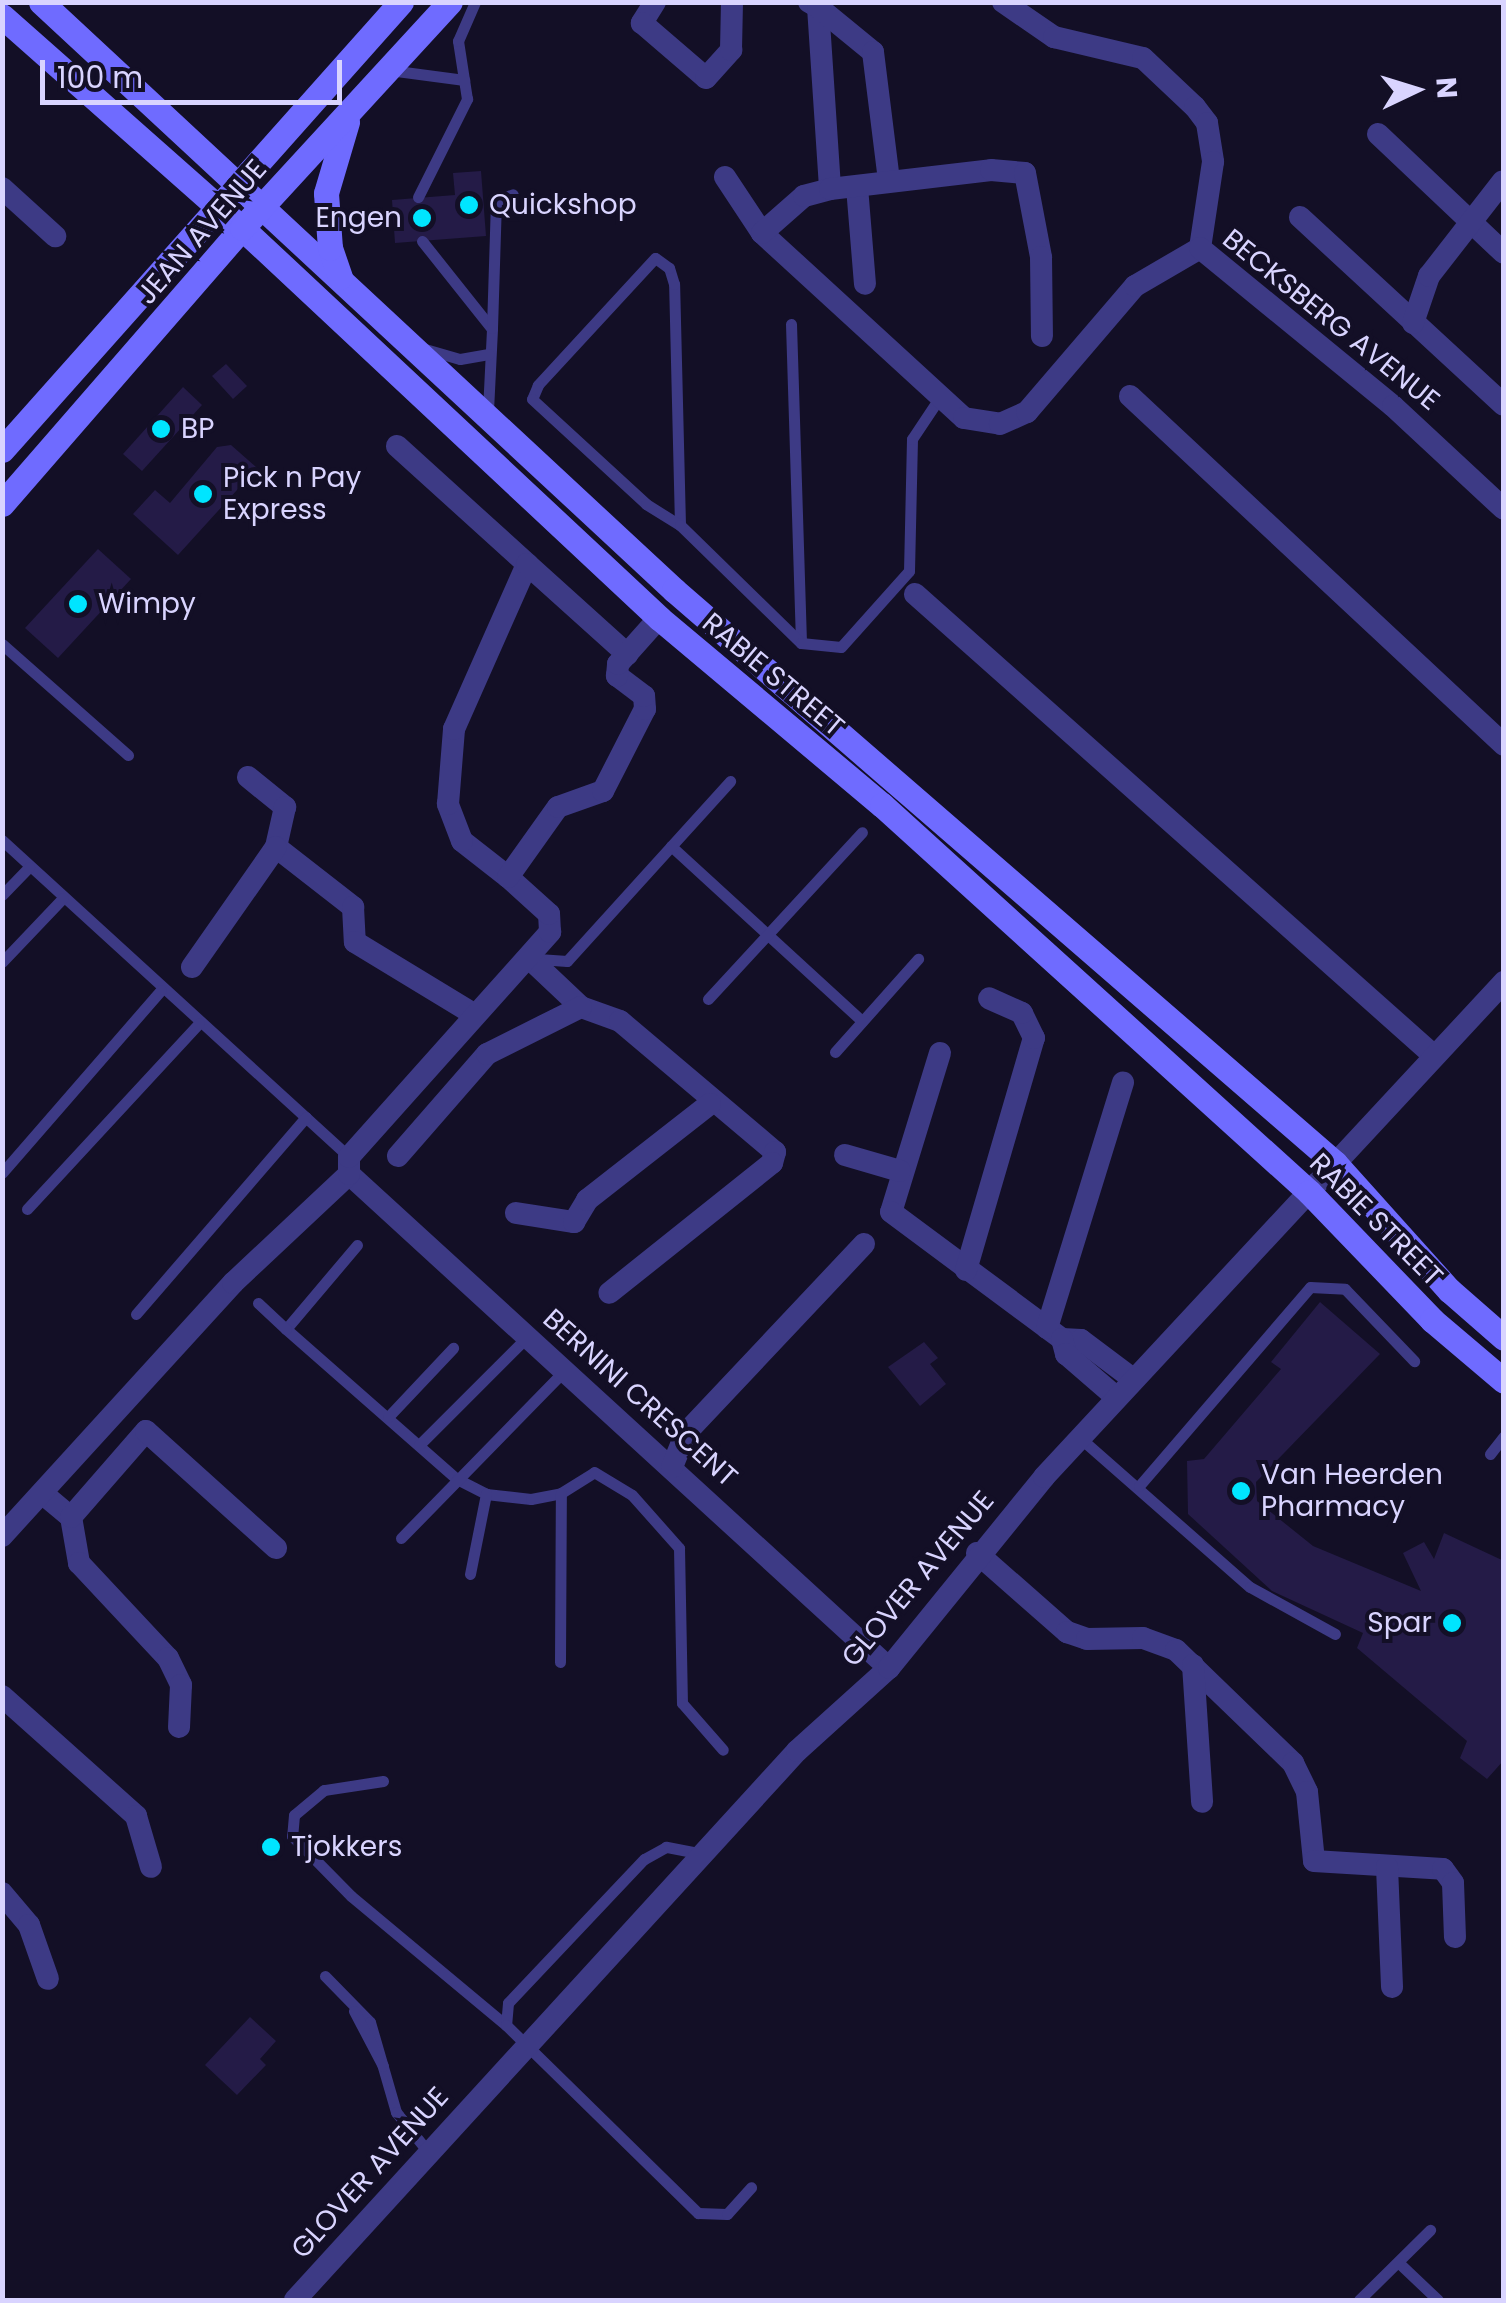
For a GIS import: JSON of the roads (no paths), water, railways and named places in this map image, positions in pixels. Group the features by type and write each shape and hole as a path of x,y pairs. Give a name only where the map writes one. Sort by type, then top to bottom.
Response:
{"main road":[{"name":"RABIE STREET","path":"41,2 704,616 1335,1164 1450,1290 1504,1338"},
{"name":"JEAN AVENUE","path":"2,450 401,2"},
{"name":"JEAN AVENUE","path":"2,504 242,228 450,2"},
{"name":"RABIE STREET","path":"2,16 242,228 659,618 882,805 1309,1192 1432,1320 1502,1380"},
{"path":"341,279 330,248 326,193 335,147 358,100"}],"street":[{"path":"655,2 642,23 706,78 731,50 732,2"},
{"path":"1003,2 1054,37 1143,58 1195,106 1207,123 1213,162 1200,248"},
{"path":"814,5 873,52 889,182"},
{"path":"814,5 830,189"},
{"path":"1378,134 1504,253"},
{"path":"762,234 804,196 830,189 1025,173 1041,257 1042,336"},
{"name":"BECKSBERG AVENUE","path":"726,177 762,234 940,397 980,424 1027,412 1135,286 1200,248 1392,406 1504,509"},
{"path":"1413,323 1429,276 1504,181"},
{"path":"858,187 865,284"},
{"path":"2,188 55,236"},
{"path":"1300,218 1504,405"},
{"path":"1130,396 1504,745"},
{"path":"397,446 626,654"},
{"path":"2,1536 233,1283 349,1166 550,932 549,914 462,840 448,804 454,729 527,564"},
{"path":"915,594 1432,1054"},
{"path":"508,877 558,806 602,791 646,709 644,696 617,676 626,654 659,618"},
{"path":"192,968 276,847 285,807 248,776"},
{"path":"276,847 354,907 355,942 474,1016"},
{"path":"529,958 581,1007 620,1021 710,1104 776,1157 609,1293"},
{"name":"GLOVER AVENUE","path":"295,2300 797,1752 889,1668 977,1553 1116,1396 1335,1164 1432,1054 1500,993"},
{"path":"966,1270 1034,1038 1022,1013 989,998"},
{"path":"398,1156 487,1054 581,1007"},
{"path":"940,1053 891,1198 898,1222 1055,1333 1080,1340 1133,1379"},
{"path":"1116,1396 1066,1354 1055,1333 1123,1083"},
{"path":"516,1214 574,1222 587,1200 710,1104"},
{"path":"845,1156 900,1171"},
{"name":"BERNINI CRESCENT","path":"349,1166 527,1336 889,1668"},
{"path":"672,1467 685,1434 864,1244"},
{"path":"71,1518 146,1431 276,1548"},
{"path":"42,1493 71,1518 78,1563 168,1658 181,1685 179,1726"},
{"path":"977,1553 1067,1632 1087,1639 1162,1642 1192,1665 1293,1762 1307,1792 1314,1861 1448,1872 1455,1937"},
{"path":"1192,1665 1202,1802"},
{"path":"2,1696 136,1816 151,1867"},
{"path":"1387,1867 1392,1987"},
{"path":"2,1893 29,1925 48,1979"}],"lane":[{"path":"378,27 390,2"},
{"path":"418,198 425,172 465,106 459,29 475,2"},
{"path":"386,70 464,80"},
{"path":"488,416 496,201 513,194"},
{"path":"422,241 492,329"},
{"path":"680,526 674,284 669,268 654,258 538,385 532,399 646,504 680,526 802,644 841,647 908,571 912,439 940,397"},
{"path":"791,324 802,644"},
{"path":"410,343 446,358 489,354"},
{"path":"2,644 128,755"},
{"path":"529,958 567,961 730,782"},
{"path":"708,1000 862,832"},
{"path":"2,840 162,990 306,1116 349,1166"},
{"path":"670,846 862,1022"},
{"path":"2,895 29,867"},
{"path":"2,962 63,898"},
{"path":"835,1052 918,958"},
{"path":"2,1172 162,990"},
{"path":"27,1209 199,1023"},
{"path":"136,1314 306,1116"},
{"path":"286,1329 356,1244"},
{"path":"1139,1486 1310,1287 1345,1289 1414,1361"},
{"path":"258,1304 457,1479 486,1494 531,1499 560,1492 594,1472 606,1474 675,1538 682,1703 723,1750"},
{"path":"419,1445 527,1336"},
{"path":"388,1416 454,1348"},
{"path":"401,1538 565,1370"},
{"path":"1490,1454 1504,1436"},
{"path":"1079,1437 1250,1588 1335,1634"},
{"path":"560,1492 560,1662"},
{"path":"470,1574 486,1494"},
{"path":"383,1781 324,1790 294,1815 292,1836 352,1896 506,2024 698,2213 726,2214 751,2187"},
{"path":"506,2024 508,2004 644,1859 666,1847 703,1854"},
{"path":"326,1976 354,2011 383,2066 401,2120 430,2153"},
{"path":"1359,2300 1400,2264 1430,2230"},
{"path":"1400,2264 1438,2300"}],"place":[{"name":"Quickshop","path":"469,205"},
{"name":"Engen","path":"422,218"},
{"name":"BP","path":"161,429"},
{"name":"Pick n Pay Express","path":"203,494"},
{"name":"Wimpy","path":"78,604"},
{"name":"Van Heerden Pharmacy","path":"1241,1491"},
{"name":"Spar","path":"1452,1623"},
{"name":"Tjokkers","path":"271,1847"}]}
